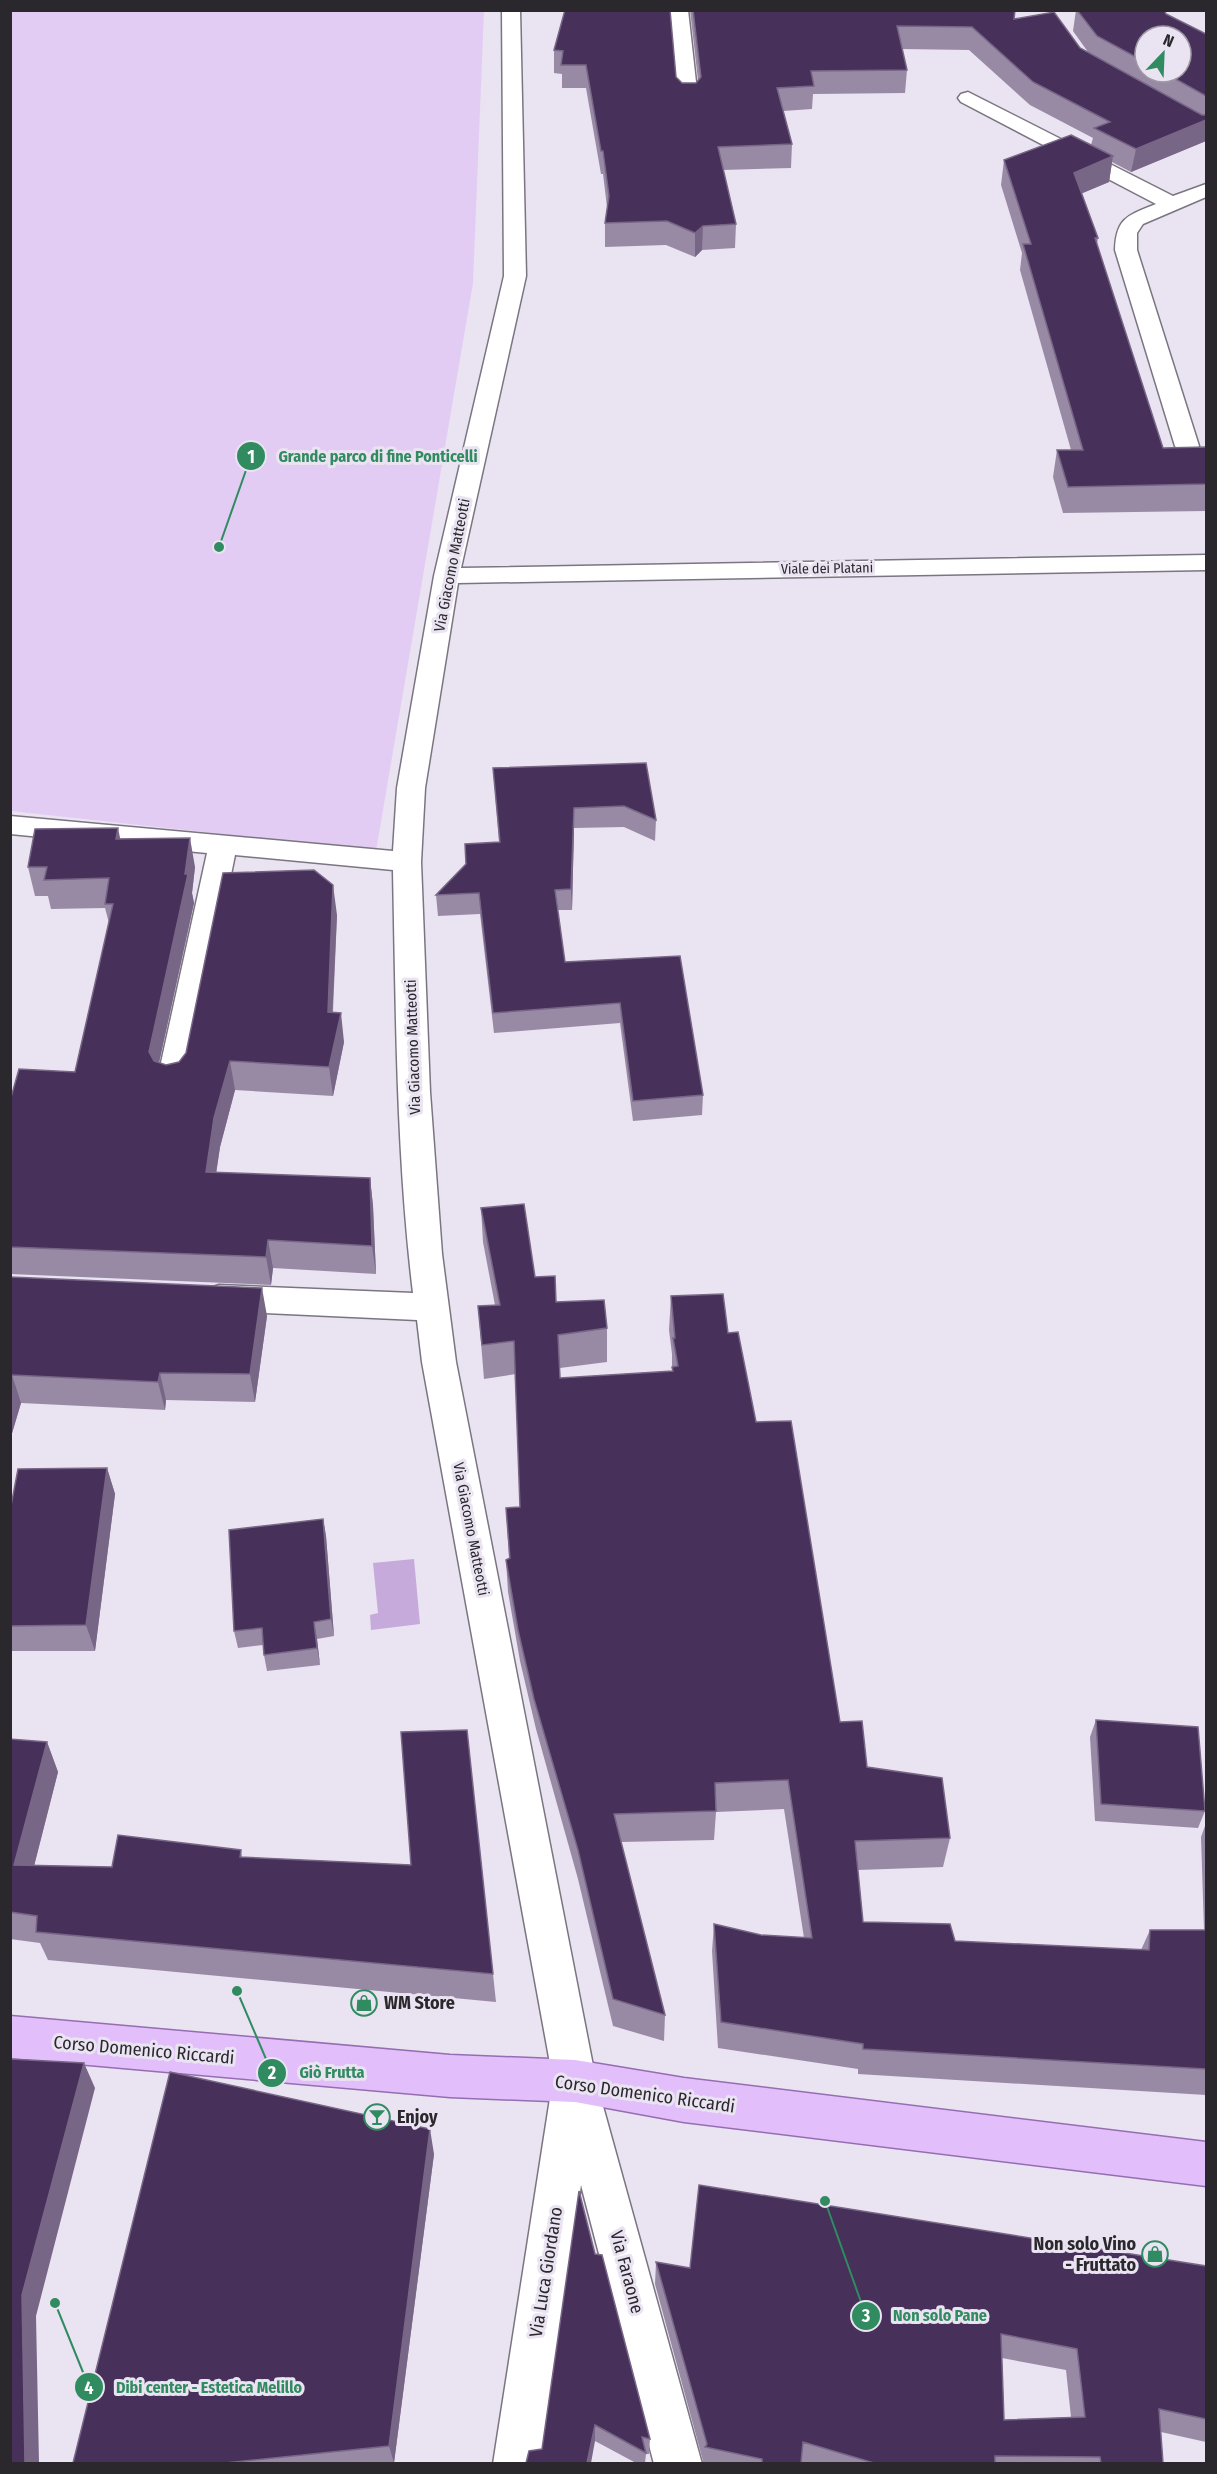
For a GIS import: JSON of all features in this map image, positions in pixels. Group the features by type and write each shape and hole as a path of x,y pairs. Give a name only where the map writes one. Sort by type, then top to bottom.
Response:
{"main road":[{"name":"Corso Domenico Riccardi","path":"10,2037 438,2075 575,2081 684,2100 1206,2164"}],"street":[{"name":"Via Giacomo Matteotti","path":"511,10 515,276 450,563 411,788 407,862 414,1092 425,1254 441,1374 575,2081"},
{"path":"679,10 688,100"},
{"path":"968,98 1174,205"},
{"path":"1187,446 1126,249 1126,232 1136,220 1206,190"},
{"name":"Viale dei Platani","path":"450,563 519,554 1206,544"},
{"name":"Viale dei Platani","path":"450,563 517,573 1206,562"},
{"path":"10,825 407,862"},
{"path":"173,1082 223,845"},
{"path":"186,1297 432,1307"},
{"name":"Via Luca Giordano","path":"517,2463 575,2081"},
{"name":"Via Faraone","path":"575,2081 678,2463"}],"shaded area":[{"path":"11,11 484,11 473,283 376,851 11,811"},
{"path":"414,1559 420,1624 371,1630 370,1615 378,1613 373,1563"}],"building":[{"path":"565,10 670,10 676,77 682,83 696,83 701,77 693,10 1015,10 1014,19 1054,12 1080,48 1133,77 1133,84 1146,84 1202,115 1206,115 1206,120 1136,149 1094,128 1110,122 1033,82 972,27 897,26 907,70 811,71 814,86 777,88 792,144 718,147 736,224 703,226 695,233 667,221 605,223 609,196 603,151 601,151 586,65 561,65 563,51 554,50"},
{"path":"1077,10 1164,10 1166,14 1186,24 1133,24 1133,56 1097,36"},
{"path":"1193,28 1206,34 1206,96 1184,84 1193,84"},
{"path":"1071,135 1113,156 1074,173 1098,238 1095,238 1163,448 1206,447 1206,484 1068,487 1057,450 1083,450 1023,244 1031,244 1004,160"},
{"path":"646,763 656,820 624,806 574,808 571,889 555,890 565,962 680,956 703,1095 633,1101 620,1003 493,1013 479,893 436,895 466,864 465,844 500,842 493,768"},
{"path":"118,828 116,839 190,838 185,874 188,874 149,1052 154,1061 166,1065 179,1062 186,1053 223,873 314,870 333,885 328,1012 341,1013 329,1067 230,1061 214,1118 206,1172 370,1178 372,1246 268,1240 266,1257 10,1247 10,1101 19,1069 75,1072 113,904 105,904 109,878 44,880 47,867 28,867 35,829"},
{"path":"524,1204 535,1277 555,1276 556,1302 604,1300 607,1328 558,1335 560,1378 673,1371 672,1367 678,1366 673,1338 675,1338 671,1296 723,1294 728,1333 738,1332 756,1422 791,1421 840,1722 862,1721 867,1767 942,1778 950,1838 855,1841 863,1922 950,1924 955,1941 1149,1950 1150,1930 1206,1930 1206,2069 863,2049 863,2044 721,2022 714,1924 761,1935 812,1938 788,1780 715,1783 716,1811 614,1814 665,2015 613,1999 578,1850 534,1699 518,1630 506,1560 510,1558 506,1508 520,1507 514,1341 482,1345 478,1306 500,1305 481,1208"},
{"path":"10,1277 262,1288 250,1374 160,1373 158,1382 12,1375 10,1379"},
{"path":"107,1468 86,1625 10,1626 10,1511 18,1469"},
{"path":"323,1519 331,1619 314,1622 317,1648 264,1655 262,1628 234,1631 229,1530"},
{"path":"1096,1720 1198,1727 1205,1811 1101,1804"},
{"path":"467,1730 493,1974 36,1932 37,1916 10,1912 10,1739 47,1742 14,1865 112,1867 118,1835 241,1850 240,1857 411,1865 401,1732"},
{"path":"10,2059 84,2063 22,2295 25,2463 10,2463"},
{"path":"170,2072 430,2129 389,2446 225,2463 73,2463"},
{"path":"699,2185 1206,2266 1206,2419 1159,2409 1163,2463 1101,2463 1100,2457 995,2456 995,2463 874,2463 803,2442 801,2463 762,2463 762,2459 705,2447 707,2444 656,2262 690,2268","holes":["1001,2334 1077,2349 1085,2417 1004,2420"]},
{"path":"579,2191 595,2254 602,2255 650,2439 642,2437 646,2453 595,2425 587,2463 526,2463 529,2451 542,2449"}],"place":[{"name":"Grande parco di fine Ponticelli","path":"219,547"},
{"name":"Giò Frutta","path":"237,1991"},
{"name":"WM Store","path":"364,2003"},
{"name":"Enjoy","path":"377,2117"},
{"name":"Non solo Pane","path":"825,2201"},
{"name":"Non solo Vino - Fruttato","path":"1155,2254"},
{"name":"Dibi center - Estetica Melillo","path":"55,2303"}]}
